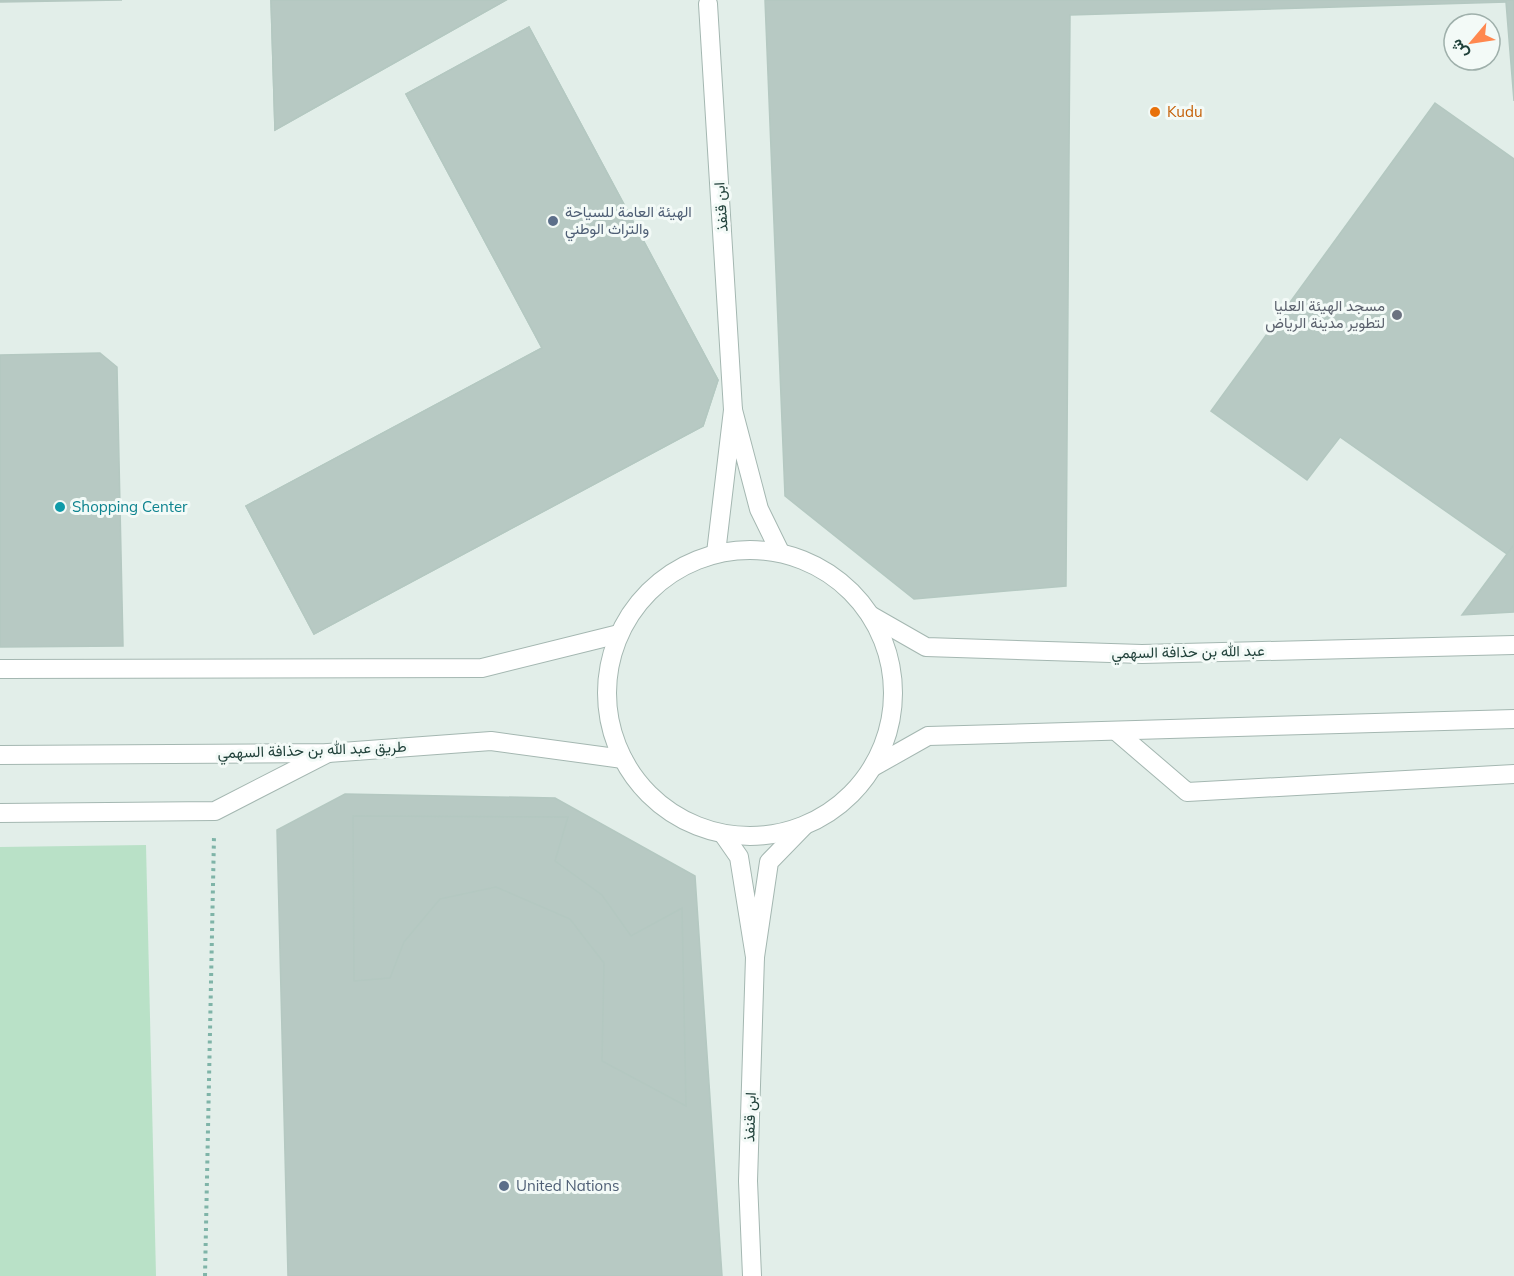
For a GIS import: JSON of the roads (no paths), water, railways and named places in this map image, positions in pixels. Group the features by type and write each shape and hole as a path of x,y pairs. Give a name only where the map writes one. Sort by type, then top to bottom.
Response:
{"street":[{"name":"ابن قنفذ","path":"708,1 734,410"},
{"path":"734,410 759,509 780,552"},
{"path":"716,553 734,410"},
{"path":"755,957 769,862 804,826 843,802 873,767 889,730 893,690 887,651 870,615 846,586 823,570 780,552 748,549 716,553 675,570 642,598 619,634 609,665 606,698 611,729 623,759 648,794 682,820 723,834 764,836 804,826"},
{"name":"عبد الله بن حذافة السهمي","path":"870,615 926,647 1142,654 1514,645"},
{"path":"0,669 482,668 619,634"},
{"path":"873,767 928,736 1118,732 1514,718"},
{"path":"1118,732 1187,792 1514,774"},
{"name":"طريق عبد الله بن حذافة السهمي","path":"0,755 328,753 490,741 623,759"},
{"path":"0,813 215,811 328,753"},
{"path":"723,834 739,857 755,957"},
{"name":"ابن قنفذ","path":"752,1276 748,1181 755,957"}],"place":[{"name":"Kudu","path":"1155,112"},
{"name":"الهيئة العامة للسياحة والتراث الوطني","path":"553,221"},
{"name":"مسجد الهيئة العليا لتطوير مدينة الرياض","path":"1397,315"},
{"name":"Shopping Center","path":"60,507"},
{"name":"United Nations","path":"504,1186"}]}
